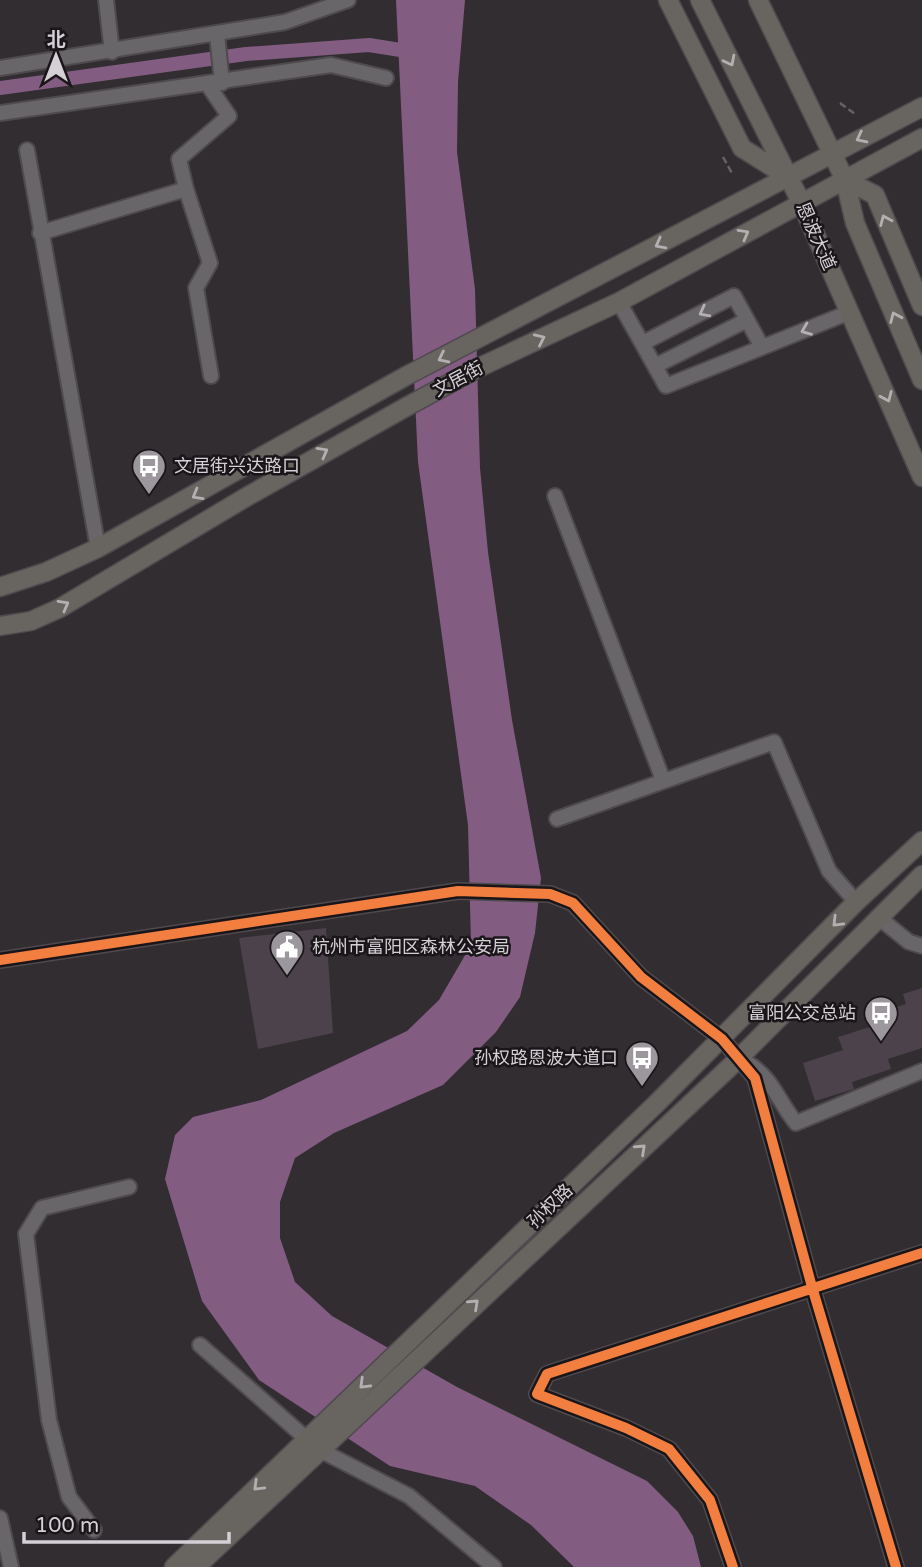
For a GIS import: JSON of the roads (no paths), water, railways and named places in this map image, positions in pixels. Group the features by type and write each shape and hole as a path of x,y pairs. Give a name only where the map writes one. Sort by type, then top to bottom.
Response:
{"main road":[{"path":"668,0 742,148 788,177"},
{"name":"恩波大道","path":"700,0 801,202 922,477"},
{"path":"758,0 845,180 855,223 922,380"},
{"name":"文居街","path":"0,587 46,572 98,548 406,376 480,340 922,107"},
{"name":"文居街","path":"0,626 31,621 60,608 259,489 406,407 478,368 619,302 922,138"},
{"path":"845,180 875,195 922,306"},
{"name":"孙权路","path":"174,1567 313,1444 419,1343 856,902 922,841"},
{"name":"孙权路","path":"419,1343 739,1057 922,875"},
{"name":"孙权路","path":"196,1567 313,1444"}],"street":[{"path":"106,0 112,52"},
{"path":"0,68 285,22 348,0"},
{"path":"211,376 196,288 210,263 179,159 229,116 217,83 217,34"},
{"path":"0,113 331,65 386,78"},
{"path":"27,150 98,548"},
{"path":"40,233 186,189"},
{"path":"643,343 734,296 762,347"},
{"path":"619,302 666,386 850,312"},
{"path":"655,366 747,320"},
{"path":"555,496 663,780"},
{"path":"557,819 774,742 830,872 856,902"},
{"path":"0,960 458,891 550,894 573,903 641,977 722,1039 755,1078 812,1287 896,1567"},
{"path":"878,918 909,942 922,946"},
{"path":"739,1057 767,1075 780,1104 796,1123 922,1071"},
{"path":"94,1530 69,1497 49,1420 26,1234 43,1208 129,1187"},
{"path":"733,1567 710,1500 669,1449 626,1428 537,1394 547,1374 922,1253"},
{"path":"200,1345 313,1444 409,1496 494,1567"},
{"path":"0,1518 11,1567"}],"waterway":[{"path":"0,88 246,54 369,45 413,52"}],"place":[{"name":"文居街兴达路口","path":"149,496"},
{"name":"杭州市富阳区森林公安局","path":"287,977"},
{"name":"富阳公交总站","path":"881,1043"},
{"name":"孙权路恩波大道口","path":"642,1088"}]}
